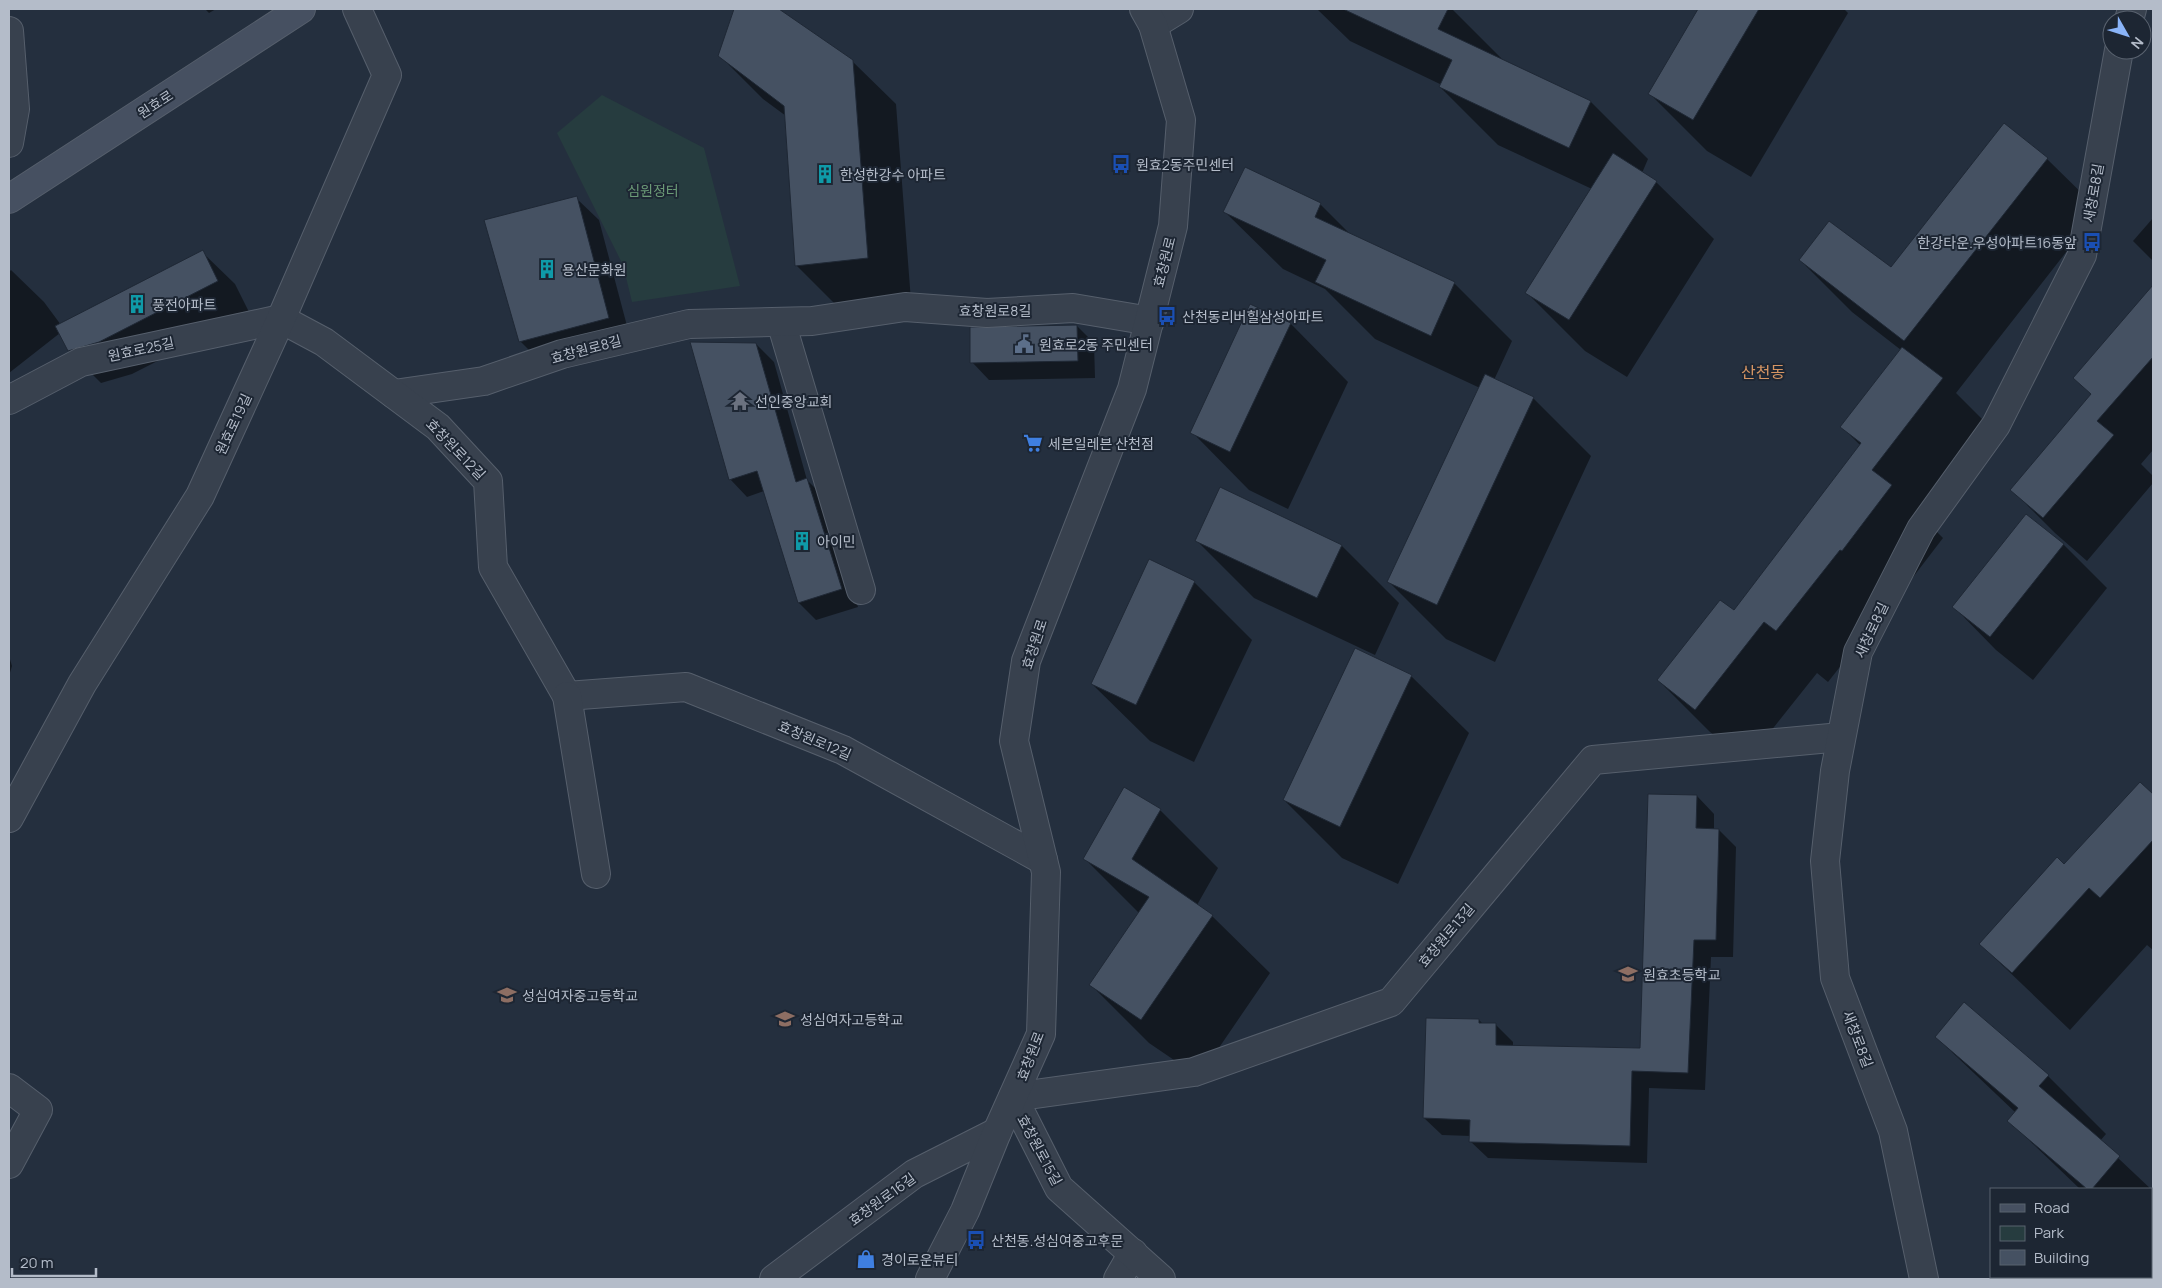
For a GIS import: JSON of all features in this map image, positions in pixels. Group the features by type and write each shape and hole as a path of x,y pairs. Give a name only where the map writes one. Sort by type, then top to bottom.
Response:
{"main road":[{"name":"원효로","path":"9,199 301,9"}],"street":[{"name":"원효로19길","path":"9,818 82,684 200,496 281,319 387,75 358,9"},
{"path":"1149,17 1179,9"},
{"name":"효창원로","path":"930,1279 966,1211 997,1132 1041,1034 1046,872 1014,741 1026,661 1132,389 1173,226 1181,120 1149,17"},
{"path":"9,31 15,109 9,143"},
{"name":"새창로8길","path":"1924,1279 1893,1131 1835,978 1825,861 1841,737 1858,652 1921,529 1996,426 2082,255 2117,60"},
{"name":"효창원로8길","path":"394,394 484,381 562,354 688,324 812,322 905,307 987,313 1073,308 1150,320"},
{"name":"효창원로12길","path":"281,319 324,342 438,427 488,481 494,567 567,696 596,874"},
{"name":"원효로25길","path":"9,400 81,362 281,319"},
{"path":"781,322 861,590"},
{"name":"효창원로12길","path":"567,696 686,687 843,750 1043,860"},
{"name":"효창원로13길","path":"1013,1097 1194,1072 1390,1002 1593,760 1841,737"},
{"path":"9,1088 38,1110 9,1164"},
{"name":"효창원로15길","path":"1013,1097 1059,1188 1162,1279"},
{"name":"효창원로16길","path":"774,1279 914,1174 997,1132"},
{"path":"1118,1279 1134,1253"}],"green space":[{"name":"심원정터","path":"602,95 704,148 740,286 632,302 623,265 557,133"}],"building":[{"name":"한성한강수 아파트","path":"734,9 779,9 853,60 868,258 795,266 784,106 718,56"},
{"path":"1343,9 1448,9 1438,29 1591,101 1569,148 1439,87 1452,60"},
{"path":"1698,9 1759,9 1693,120 1648,94"},
{"path":"2004,123 2048,158 1904,341 1799,260 1829,221 1891,267"},
{"path":"1613,153 1657,181 1569,320 1525,293"},
{"path":"1245,167 1321,203 1315,217 1455,282 1431,336 1315,282 1326,260 1223,212"},
{"name":"용산문화원","path":"577,196 609,318 519,342 484,220"},
{"name":"풍전아파트","path":"203,250 218,281 99,342 68,351 55,326"},
{"path":"2153,285 2153,357 2097,421 2114,435 2043,518 2010,490 2091,394 2073,378"},
{"path":"1250,304 1291,323 1230,452 1190,433"},
{"name":"원효로2동 주민센터","path":"1077,325 1078,361 970,363 970,327"},
{"path":"690,342 756,343 796,482 807,478 842,589 798,603 757,471 729,480"},
{"path":"1902,347 1943,378 1872,470 1892,485 1842,551 1840,550 1776,631 1764,622 1695,710 1657,680 1720,600 1734,610 1861,443 1840,427"},
{"path":"1485,374 1534,397 1437,605 1387,582"},
{"path":"1220,487 1342,545 1317,598 1195,541"},
{"path":"2026,514 2064,544 1990,637 1952,607"},
{"path":"1149,559 1195,581 1136,705 1091,684"},
{"path":"1355,648 1412,675 1340,827 1283,800"},
{"path":"2140,782 2153,794 2153,840 2100,898 2089,888 2012,973 1979,944 2057,857 2064,864"},
{"path":"1124,787 1161,809 1132,859 1213,915 1141,1020 1089,985 1149,897 1083,859"},
{"path":"1648,794 1697,795 1696,828 1719,829 1716,940 1694,940 1688,1073 1632,1071 1630,1146 1469,1142 1470,1120 1423,1118 1426,1018 1479,1019 1479,1023 1496,1023 1496,1045 1640,1048"},
{"path":"1964,1002 2049,1075 2039,1086 2120,1156 2093,1188 2086,1188 2007,1121 2018,1108 1935,1037"}],"place":[{"name":"원효2동주민센터","path":"1121,164"},
{"name":"한성한강수 아파트","path":"825,174"},
{"name":"한강타운.우성아파트16동앞","path":"2092,242"},
{"name":"용산문화원","path":"547,269"},
{"name":"풍전아파트","path":"137,304"},
{"name":"산천동리버힐삼성아파트","path":"1167,316"},
{"name":"원효로2동 주민센터","path":"1024,344"},
{"name":"선인중앙교회","path":"740,401"},
{"name":"세븐일레븐 산천점","path":"1033,443"},
{"name":"아이민","path":"802,541"},
{"name":"원효초등학교","path":"1628,974"},
{"name":"성심여자중고등학교","path":"507,995"},
{"name":"성심여자고등학교","path":"785,1019"},
{"name":"산천동.성심여중고후문","path":"976,1240"},
{"name":"경이로운뷰티","path":"866,1259"}],"district":[{"name":"산천동","path":"1763,372"}]}
